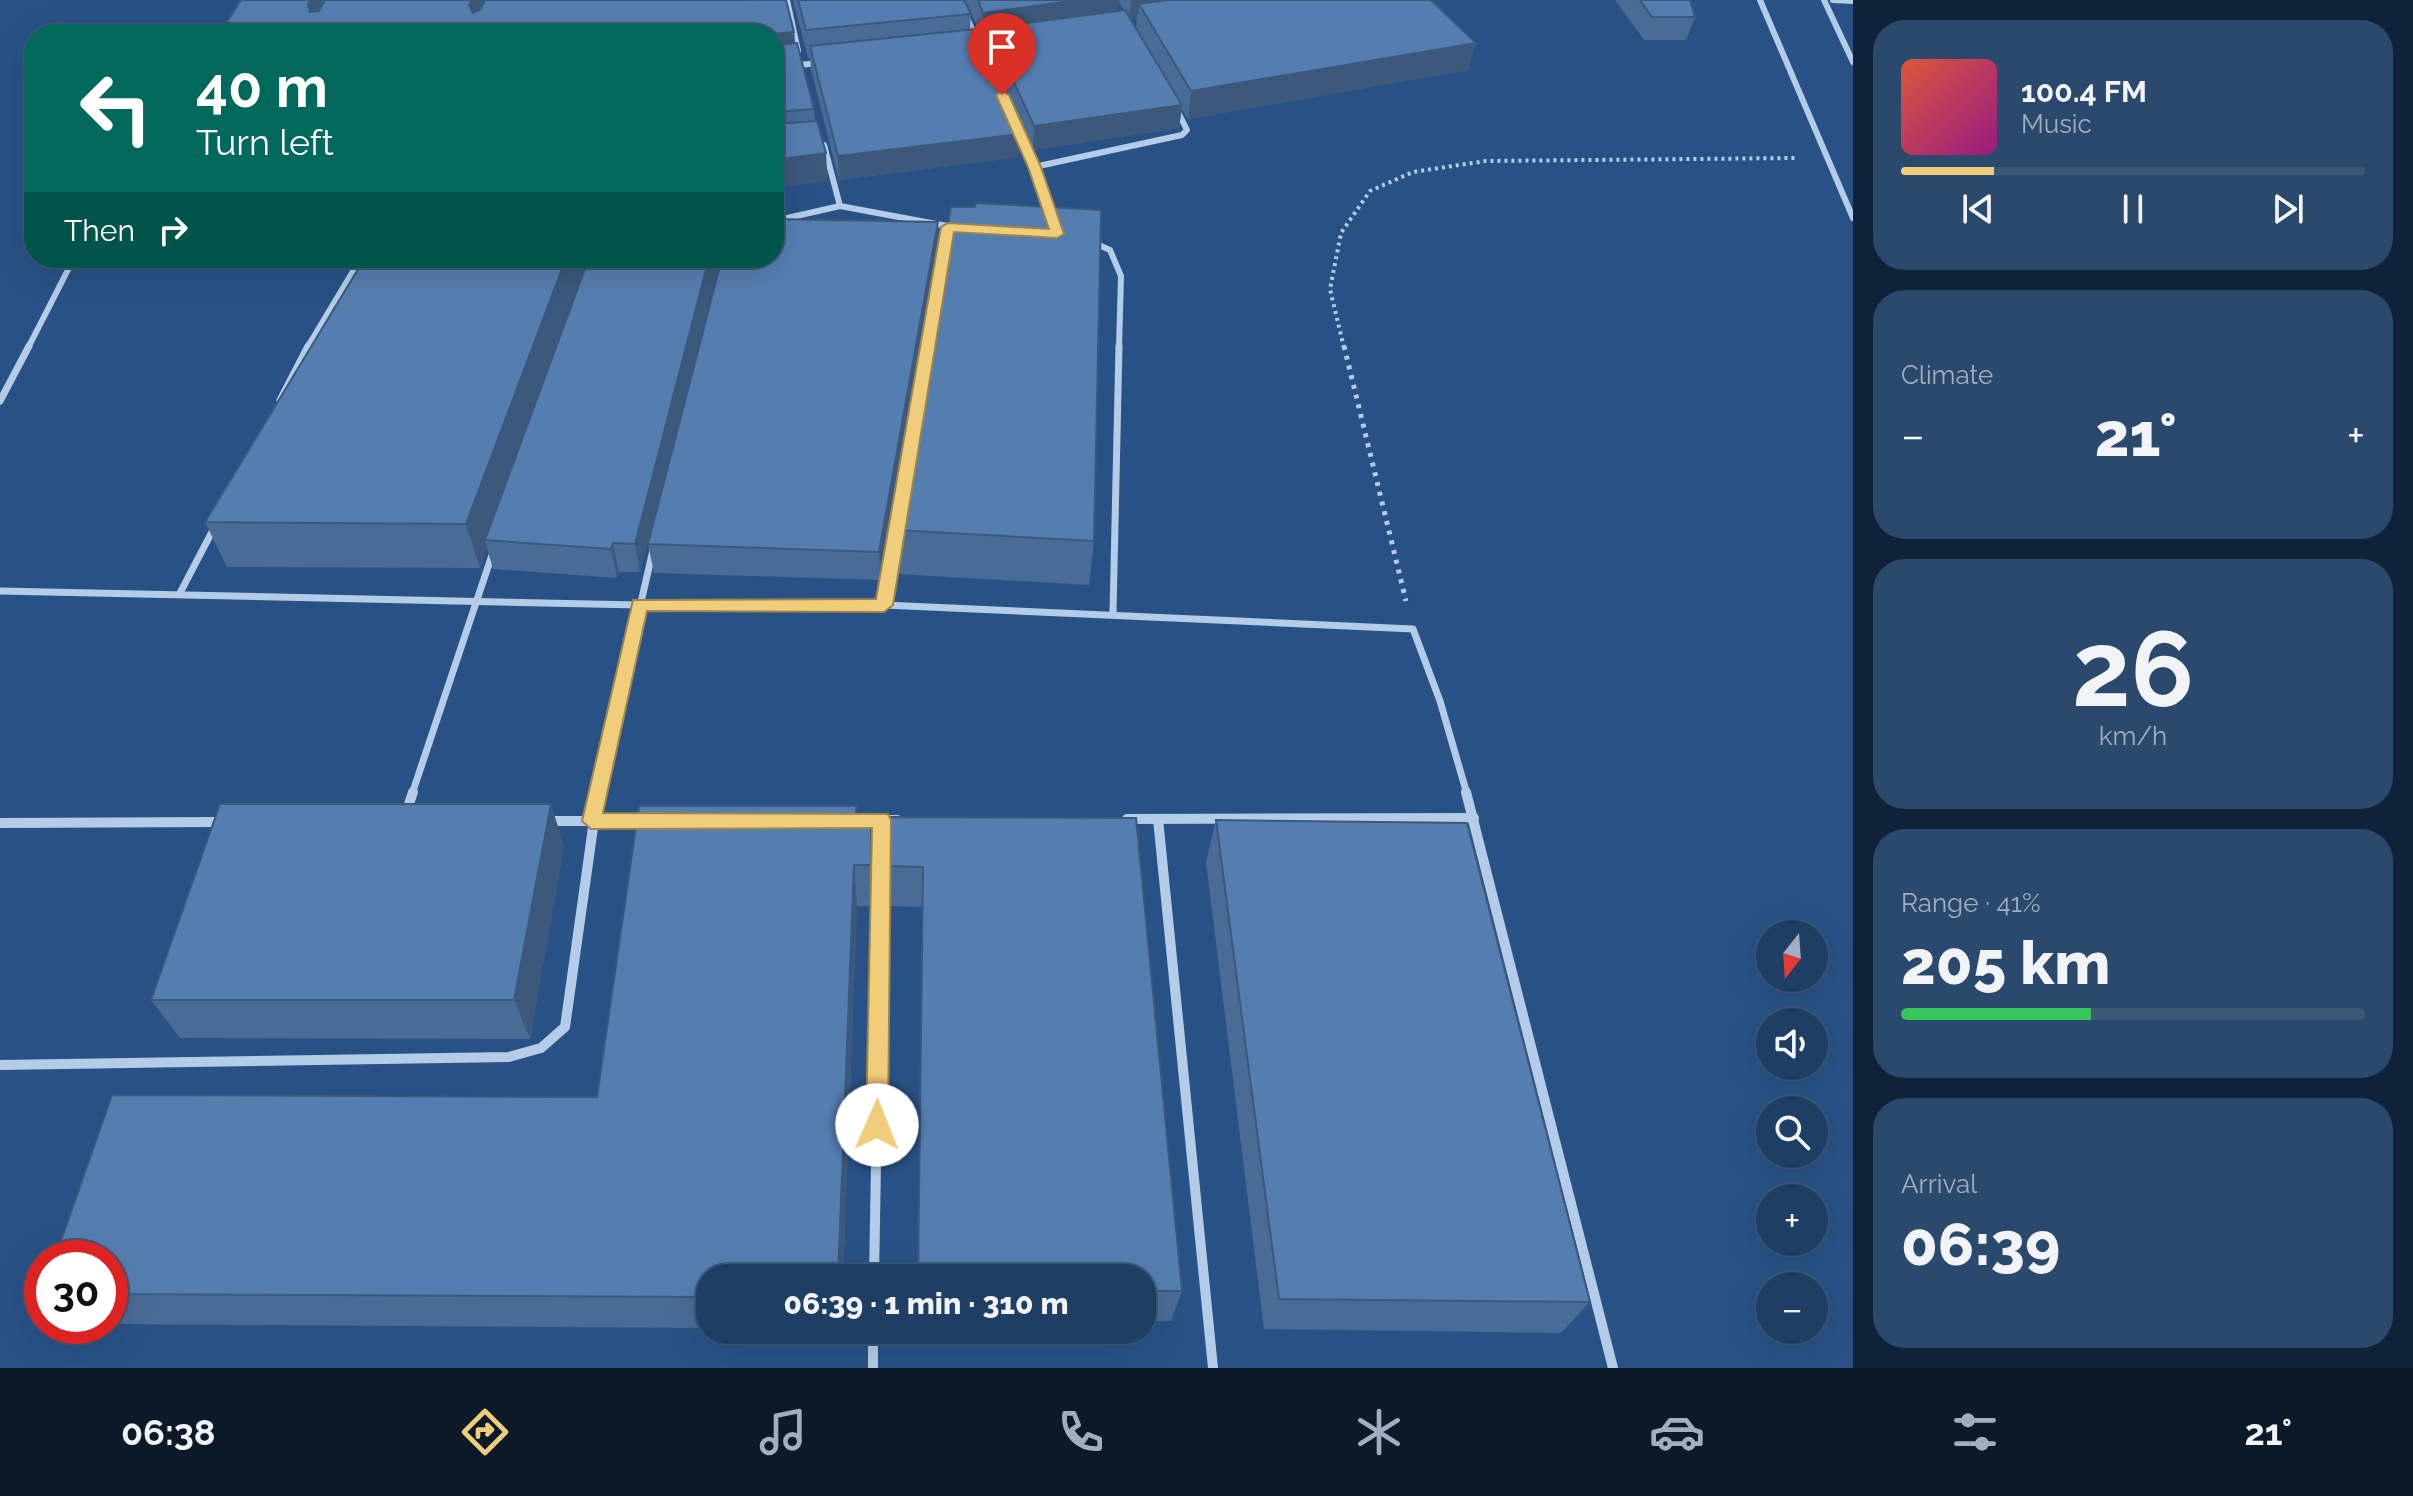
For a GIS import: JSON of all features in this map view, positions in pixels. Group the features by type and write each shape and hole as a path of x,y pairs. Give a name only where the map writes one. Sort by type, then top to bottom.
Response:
{"street":[{"path":"772,1 787,0 804,77"},
{"path":"958,0 981,46 966,48"},
{"path":"1760,0 1853,218"},
{"path":"1824,0 1853,62"},
{"path":"1833,0 1853,1"},
{"path":"784,66 831,62"},
{"path":"1034,167 1182,135 1186,125 1170,97"},
{"path":"1011,113 1052,221"},
{"path":"811,143 823,142 840,206"},
{"path":"784,219 840,206 962,228"},
{"path":"945,243 948,227"},
{"path":"1086,239 1110,250 1121,276 1113,613"},
{"path":"0,401 69,268"},
{"path":"274,411 325,313 355,268"},
{"path":"325,313 340,311"},
{"path":"884,605 900,511"},
{"path":"180,593 216,523"},
{"path":"419,822 403,822 496,543"},
{"path":"0,1065 509,1057 540,1051 565,1027 591,821 654,544"},
{"path":"0,591 639,605 884,605 1413,629 1432,678 1474,818 1613,1368"},
{"path":"1112,819 1474,818"},
{"path":"1158,819 1213,1368"},
{"path":"851,820 912,820"},
{"path":"874,1264 882,820"},
{"path":"529,821 653,821"},
{"path":"0,823 233,822"},
{"path":"873,1344 873,1368"}],"path":[{"path":"1413,629 1330,289 1341,233 1370,191 1413,172 1486,161 1826,158"}],"building":[{"path":"241,0 311,0 308,4 310,12 319,11 325,0 472,0 469,5 473,13 480,10 485,0 786,0 794,32 784,33 784,24 225,24"},
{"path":"798,0 964,0 971,14 806,30"},
{"path":"978,0 1078,0 983,13"},
{"path":"1168,0 1431,0 1476,43 1191,91 1139,4"},
{"path":"1640,0 1690,0 1695,17 1652,17"},
{"path":"1125,10 1182,105 1034,126 989,28"},
{"path":"976,29 1022,128 1017,129 1020,134 838,156 810,46"},
{"path":"797,43 814,109 784,111 784,44"},
{"path":"817,121 826,153 784,159 784,123"},
{"path":"976,203 1101,210 1094,541 895,530 951,207 975,207"},
{"path":"784,219 938,222 879,552 648,544 719,268 784,268"},
{"path":"359,268 562,268 466,524 205,522"},
{"path":"585,268 706,268 635,544 613,543 611,549 485,540"},
{"path":"220,804 551,804 514,1000 151,1000"},
{"path":"639,806 856,806 856,817 871,817 871,865 854,865 839,1264 696,1264 696,1297 128,1294 128,1240 61,1240 112,1095 597,1097"},
{"path":"888,817 1136,818 1182,1291 1156,1291 1156,1264 918,1264 923,867 887,866"},
{"path":"1216,820 1467,823 1590,1302 1279,1299"}],"route":[{"path":"877,1125 882,820 591,821 639,605 884,605 948,227 1057,234 1034,167 1002,95"}]}
